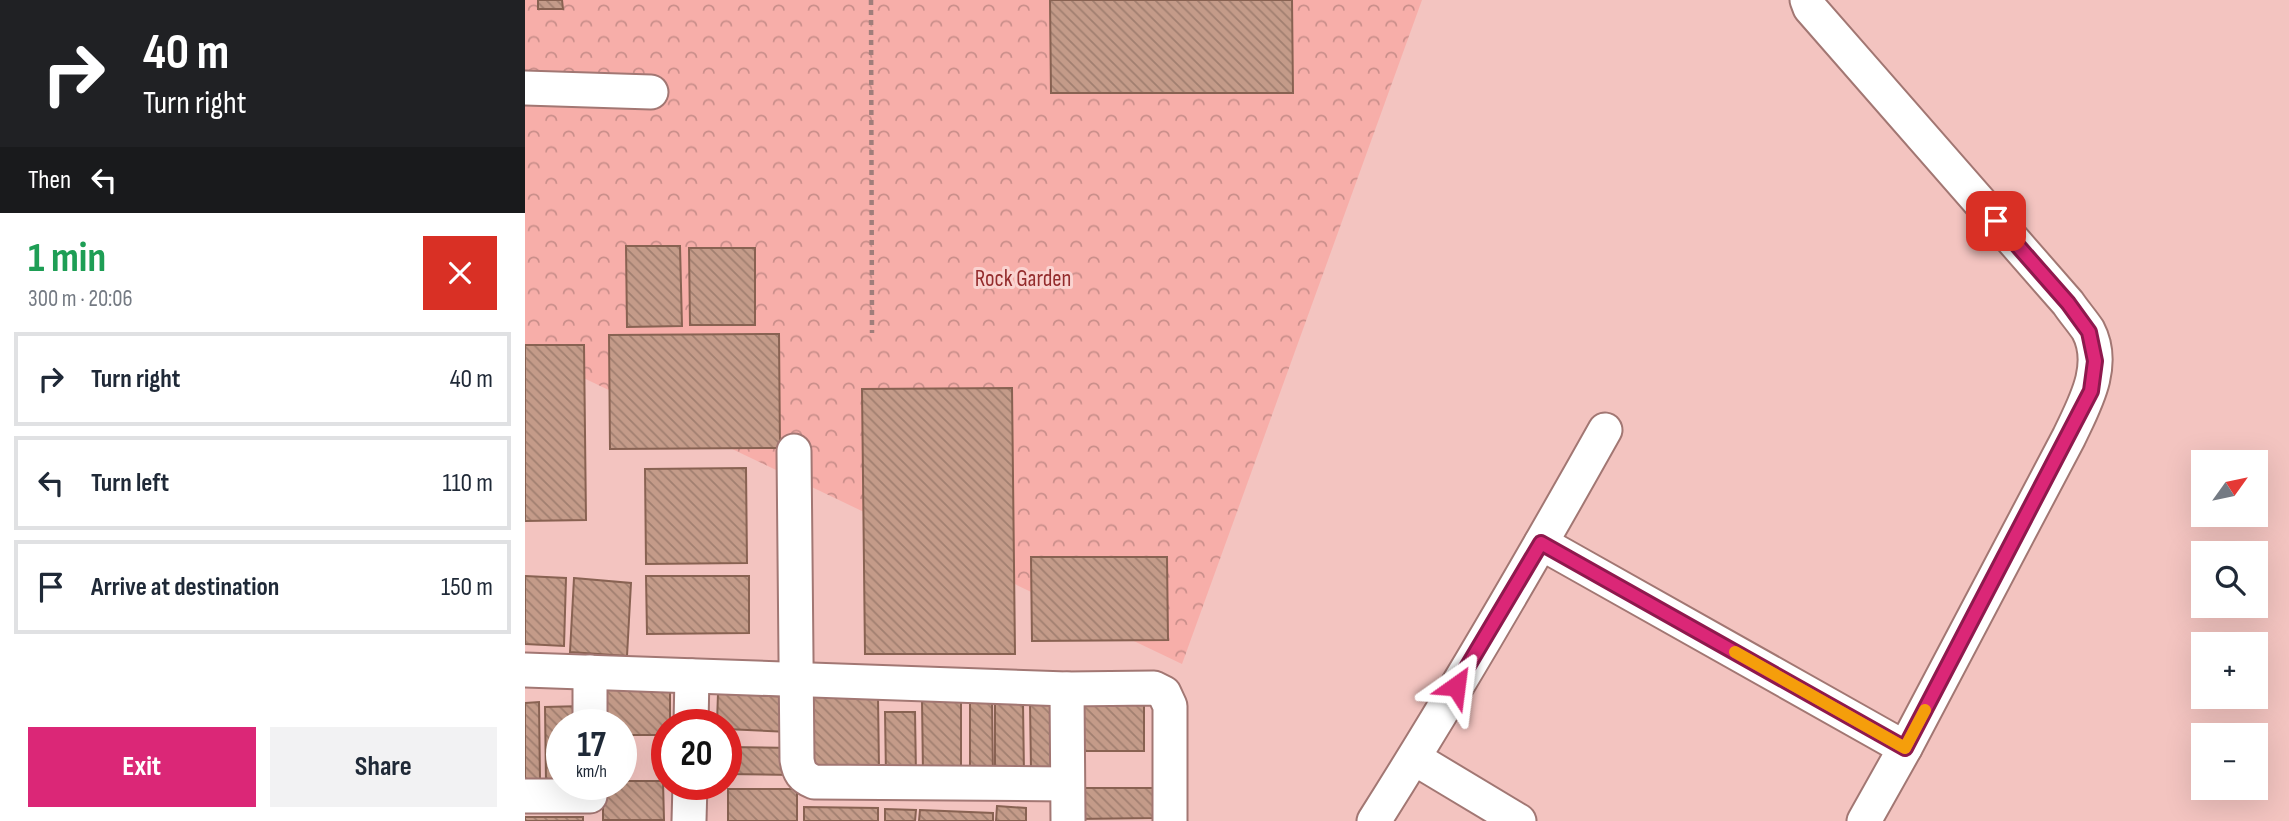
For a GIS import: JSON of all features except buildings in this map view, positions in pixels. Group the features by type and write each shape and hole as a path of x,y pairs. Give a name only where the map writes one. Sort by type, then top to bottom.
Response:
{"street":[{"path":"1807,0 1810,8 2068,303 2089,332 2095,361 2091,391 2069,437 1864,821"},
{"path":"525,88 651,92"},
{"path":"1374,821 1414,758 1605,430"},
{"path":"794,451 799,771 814,782 1066,784"},
{"path":"1541,543 1905,748"},
{"path":"525,670 1067,689 1154,688 1164,693 1170,706 1170,821"},
{"path":"590,672 590,709"},
{"path":"691,709 692,676"},
{"path":"1067,689 1068,821"},
{"path":"1414,758 1518,821"},
{"path":"525,796 546,797"},
{"path":"689,821 690,800"}],"path":[{"path":"871,0 872,333"}],"green space":[{"name":"Rock Garden","path":"525,0 1422,0 1182,664 525,350"}],"slow traffic":[{"path":"1735,652 1905,748 1925,710"}],"route":[{"path":"1456,686 1541,543 1905,748 2091,391 2095,361 2089,332 2068,303 1996,221"}]}
